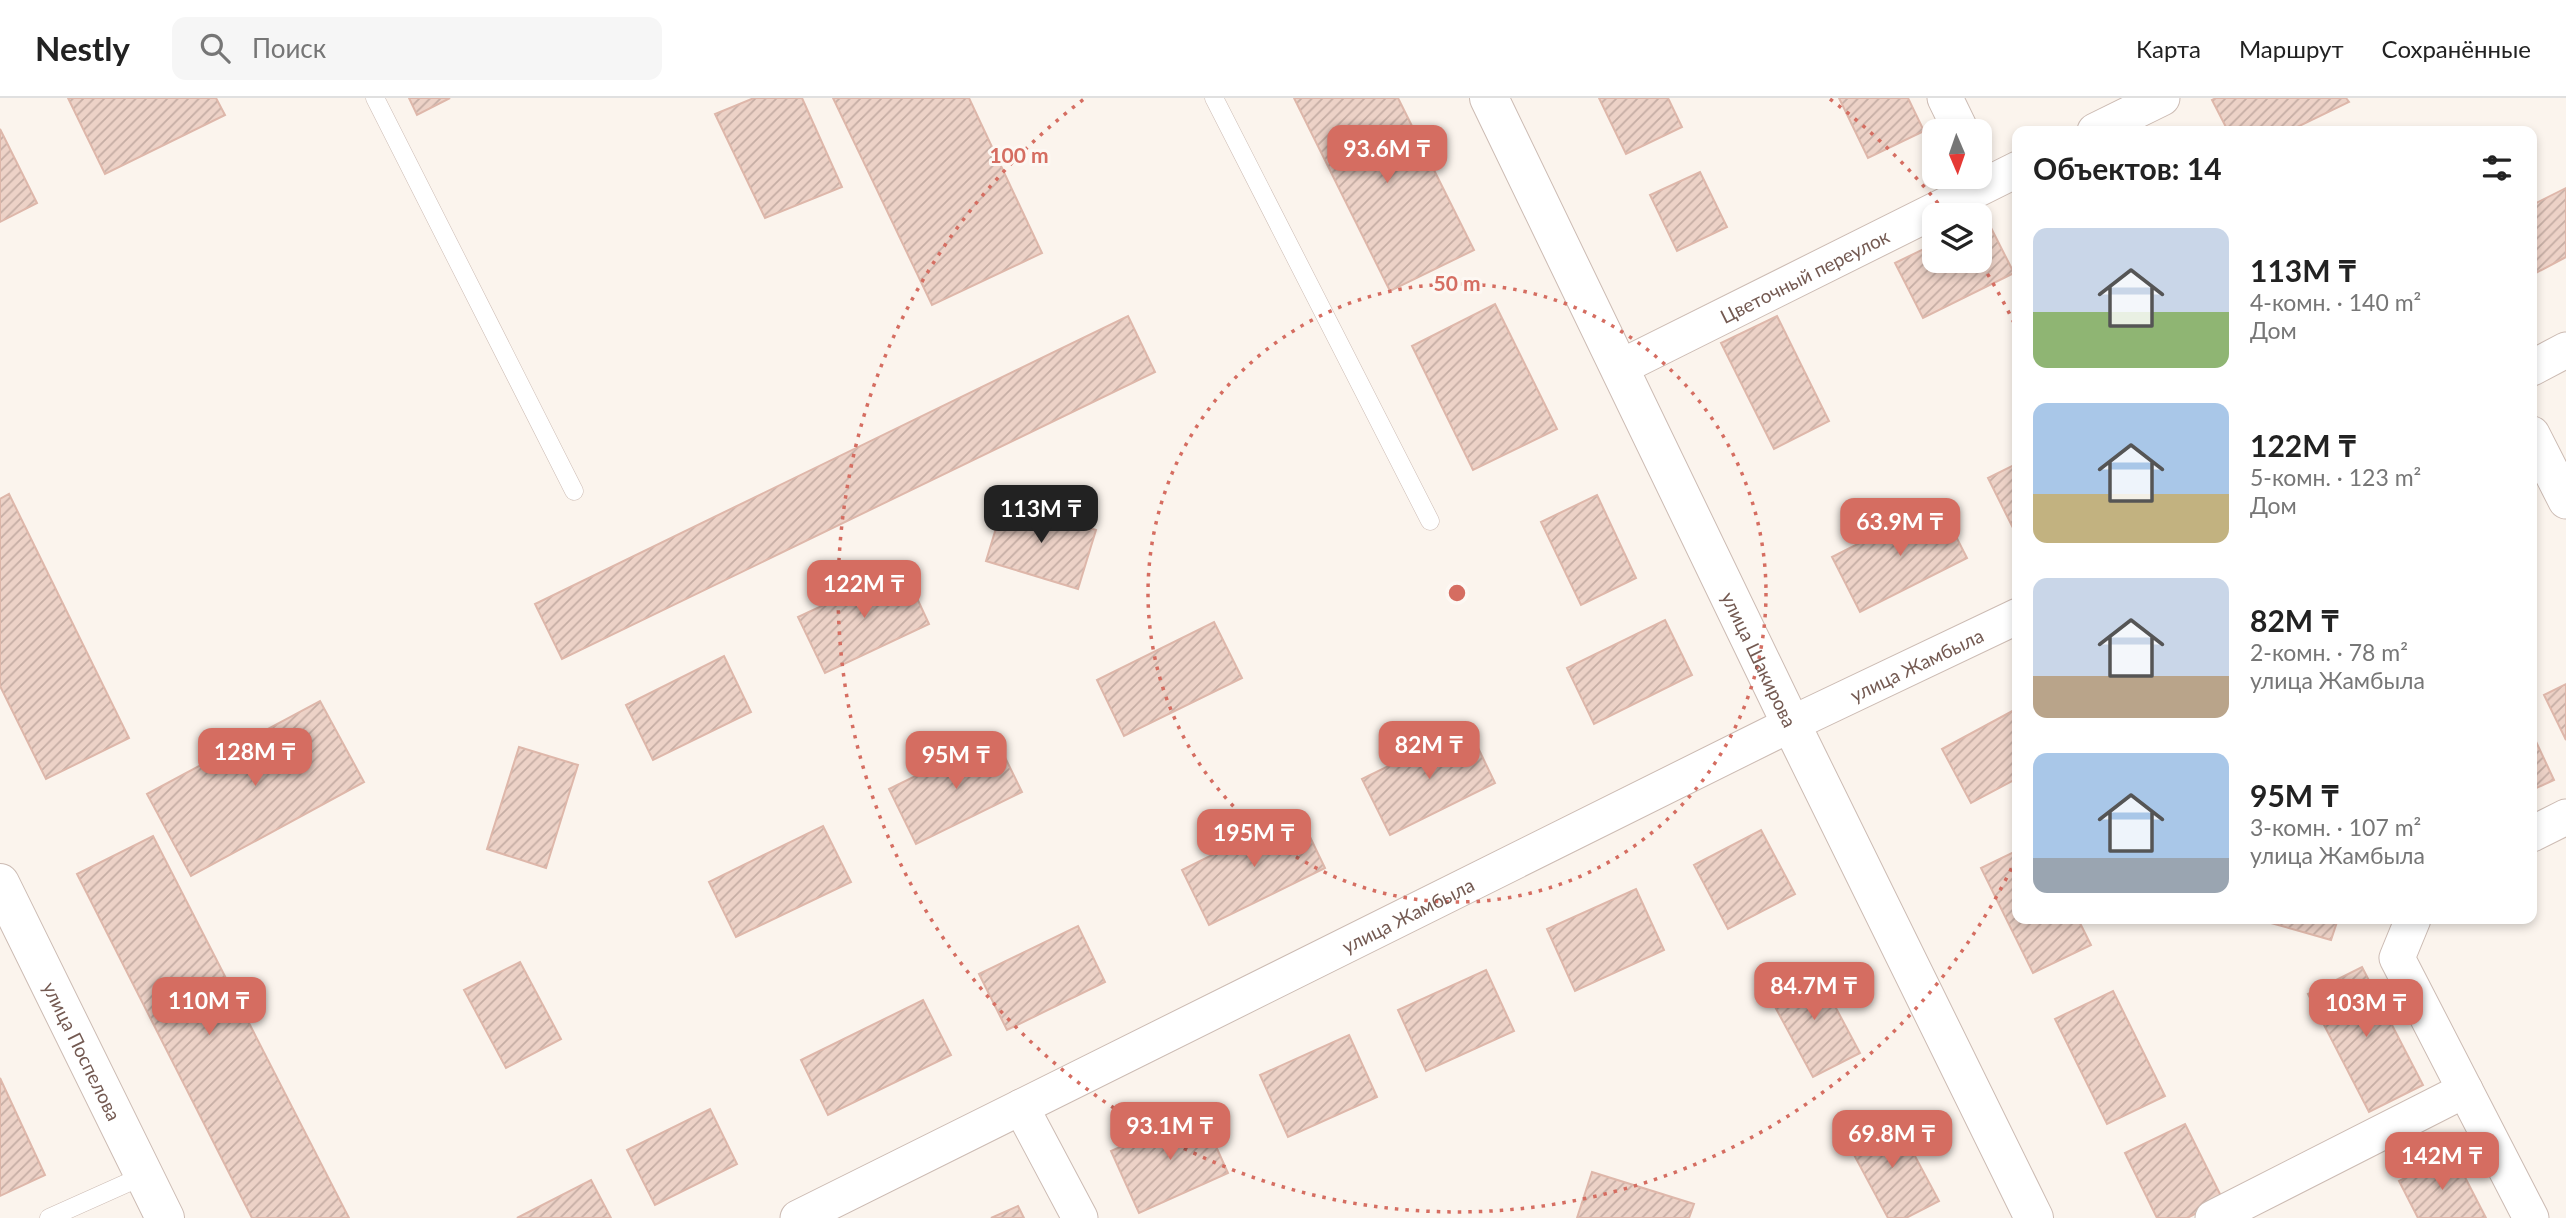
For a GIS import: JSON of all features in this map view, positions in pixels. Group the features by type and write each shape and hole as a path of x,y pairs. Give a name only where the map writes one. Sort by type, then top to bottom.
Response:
{"street":[{"name":"улица Шакирова","path":"1489,98 1791,724 2034,1218"},
{"path":"1945,98 1955,119"},
{"path":"2105,126 2162,98"},
{"name":"Цветочный переулок","path":"1992,176 2012,171"},
{"name":"Цветочный переулок","path":"1621,367 1962,189"},
{"path":"2537,365 2566,350"},
{"path":"2537,444 2566,501"},
{"name":"улица Жамбыла","path":"798,1218 1791,724 2012,618"},
{"path":"2537,832 2566,817"},
{"name":"улица Поспелова","path":"0,883 166,1218"},
{"path":"2411,924 2397,958 2530,1218"},
{"path":"2213,1218 2465,1090"},
{"path":"1021,1107 1080,1218"}],"lane":[{"path":"375,98 573,491"},
{"path":"1214,98 1430,521"},
{"path":"49,1218 145,1175"}],"building":[{"path":"68,98 216,98 225,115 105,174"},
{"path":"409,98 450,98 417,115"},
{"path":"754,98 802,98 842,187 765,218 715,114"},
{"path":"833,98 969,98 1042,253 932,305"},
{"path":"1294,98 1398,98 1474,250 1390,291"},
{"path":"1599,98 1668,98 1682,127 1626,154"},
{"path":"1839,98 1908,98 1922,132 1868,158"},
{"path":"2346,98 2349,102 2299,126 2225,126 2212,100"},
{"path":"0,129 37,203 0,222"},
{"path":"1700,172 1727,227 1677,251 1650,195"},
{"path":"2566,188 2566,257 2537,272 2537,202"},
{"path":"1992,230 2012,274 1923,318 1895,263 1922,250 1922,273 1992,273"},
{"path":"1495,304 1557,429 1473,470 1412,346"},
{"path":"1128,316 1155,372 562,659 535,604"},
{"path":"1777,316 1829,421 1774,449 1721,343"},
{"path":"2012,466 2012,526 1988,478"},
{"path":"9,494 129,738 46,779 0,686 0,499"},
{"path":"1597,495 1636,578 1581,605 1541,522"},
{"path":"1004,502 1096,530 1078,589 986,561"},
{"path":"1939,503 1967,558 1860,612 1832,557"},
{"path":"903,568 929,624 825,673 798,617"},
{"path":"1665,620 1692,675 1594,724 1567,668"},
{"path":"1214,622 1242,678 1124,736 1097,680"},
{"path":"724,656 751,712 653,760 626,705"},
{"path":"2566,684 2566,740 2544,695"},
{"path":"320,701 364,782 191,876 147,794"},
{"path":"2012,711 2012,781 1971,803 1942,749"},
{"path":"1468,727 1495,783 1390,835 1362,779"},
{"path":"995,737 1022,792 916,844 889,789"},
{"path":"2537,744 2554,780 2537,788"},
{"path":"519,747 578,765 546,868 487,849"},
{"path":"1298,812 1325,868 1209,925 1182,870"},
{"path":"823,826 851,882 736,937 709,882"},
{"path":"1761,830 1795,894 1728,929 1694,865"},
{"path":"153,836 349,1218 252,1218 77,874"},
{"path":"2012,853 2012,924 2080,924 2091,945 2033,973 1981,868"},
{"path":"1636,889 1664,950 1575,991 1547,929"},
{"path":"2275,924 2336,924 2331,940"},
{"path":"1078,926 1105,982 1007,1030 979,974"},
{"path":"520,962 561,1039 506,1068 464,990"},
{"path":"1814,967 1860,1053 1813,1077 1767,992"},
{"path":"2362,967 2423,1085 2369,1112 2308,994"},
{"path":"1486,970 1514,1031 1426,1071 1398,1010"},
{"path":"2113,991 2165,1096 2107,1124 2055,1019"},
{"path":"923,1000 951,1055 828,1115 801,1060"},
{"path":"1349,1035 1377,1097 1288,1137 1260,1075"},
{"path":"0,1078 45,1175 0,1196"},
{"path":"710,1109 737,1164 655,1205 627,1150"},
{"path":"1200,1111 1228,1173 1139,1213 1111,1151"},
{"path":"1893,1115 1939,1201 1906,1218 1888,1218 1846,1140"},
{"path":"2185,1124 2223,1200 2187,1218 2157,1218 2125,1153"},
{"path":"2453,1154 2486,1218 2418,1218 2399,1181"},
{"path":"1592,1172 1694,1204 1689,1218 1577,1218"},
{"path":"591,1180 611,1218 517,1218"},
{"path":"1018,1206 1024,1218 991,1218"}]}
